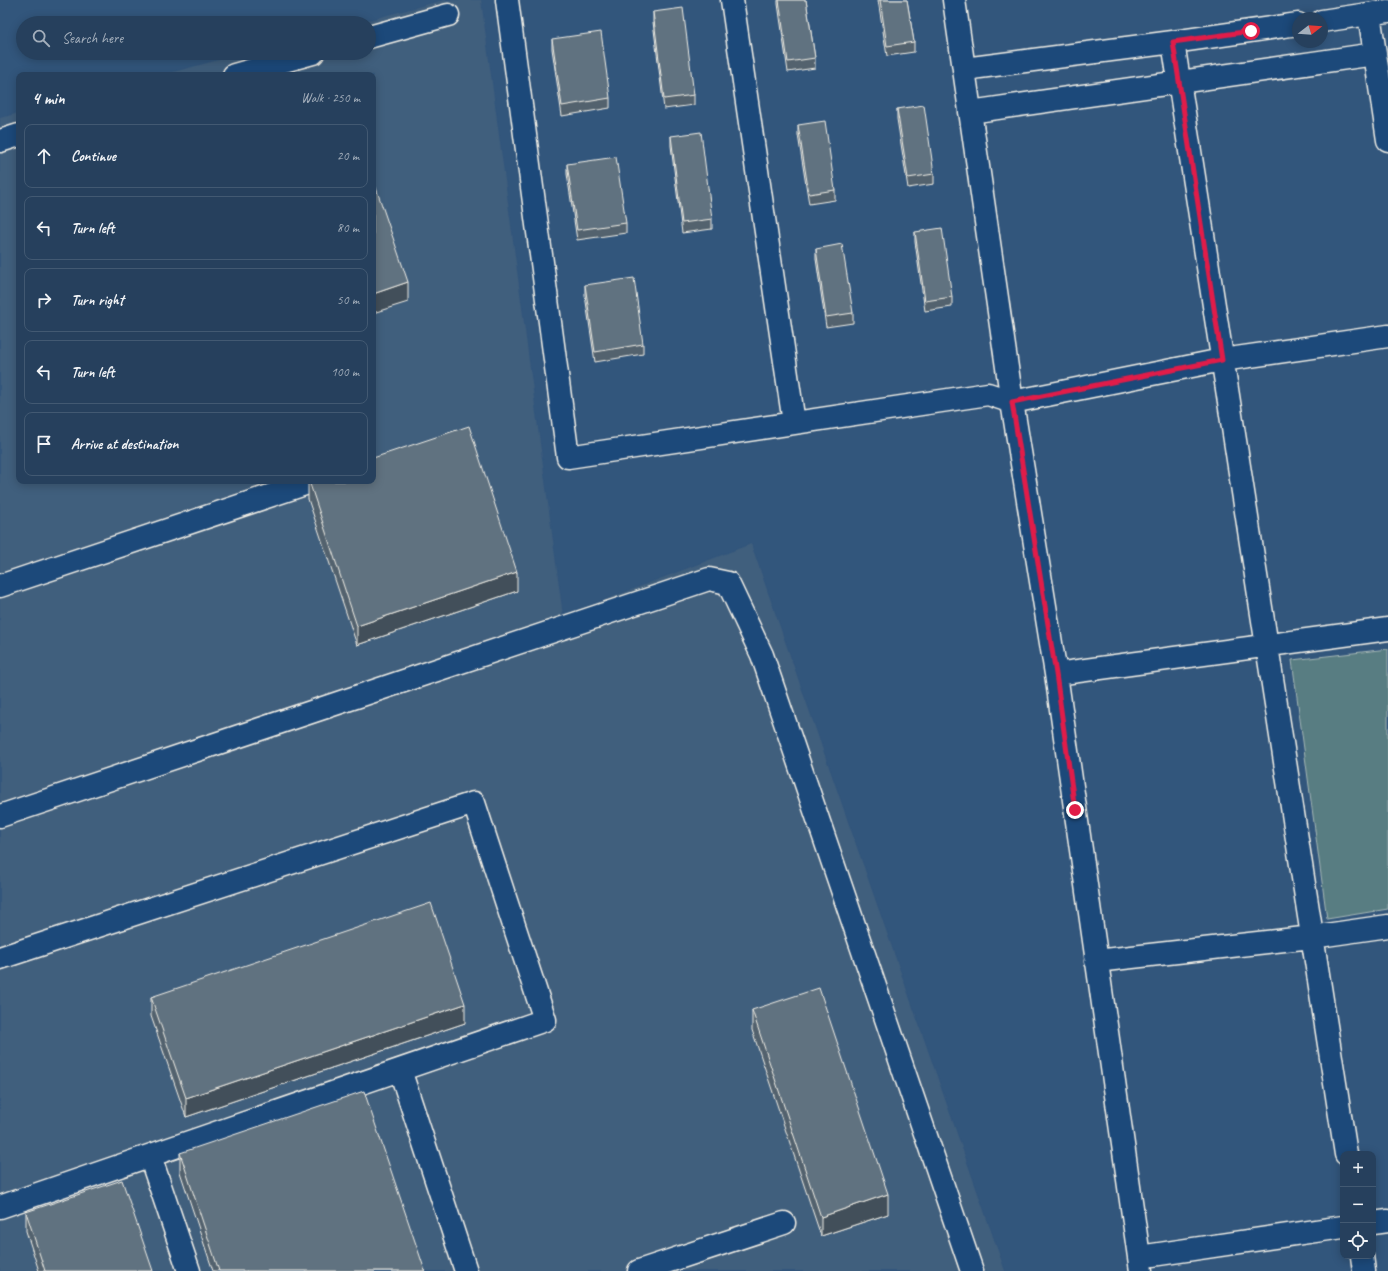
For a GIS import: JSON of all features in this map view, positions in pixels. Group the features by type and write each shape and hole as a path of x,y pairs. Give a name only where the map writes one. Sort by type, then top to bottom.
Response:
{"street":[{"path":"507,0 568,457 988,394 1012,402 1222,360 1388,336"},
{"path":"732,0 794,423"},
{"path":"954,0 1012,402 1056,674 1140,1264 1340,1228"},
{"path":"1328,19 1378,12 1375,54 1388,140"},
{"path":"376,35 448,15"},
{"path":"964,69 1292,25"},
{"path":"1173,42 1346,1151"},
{"path":"970,112 1375,54"},
{"path":"245,72 288,60"},
{"path":"0,141 16,136"},
{"path":"0,586 305,484"},
{"path":"0,816 709,579 728,583 762,655 972,1271"},
{"path":"1056,674 1388,629"},
{"path":"0,958 474,803 545,1020 0,1207"},
{"path":"1096,961 1312,937 1388,926"},
{"path":"400,1070 466,1271"},
{"path":"150,1156 189,1271"},
{"path":"1376,1222 1388,1220"},
{"path":"639,1271 784,1222"},
{"path":"1362,1259 1364,1271"}],"shaded area":[{"path":"444,0 481,0 563,616 751,544 1005,1271 0,1271 0,118 16,114 16,484 376,484 376,72 173,72 219,60 376,60 376,18"}],"green space":[{"path":"1388,649 1388,909 1327,919 1292,660"}],"building":[{"path":"779,0 806,0 815,58 788,62"},
{"path":"880,0 907,0 914,42 887,46"},
{"path":"683,8 694,95 664,99 653,12"},
{"path":"601,32 610,98 562,106 552,39"},
{"path":"924,105 934,174 908,178 897,109"},
{"path":"825,121 835,190 809,194 798,125"},
{"path":"701,132 712,219 682,223 671,136"},
{"path":"616,157 626,223 577,230 567,164"},
{"path":"376,188 408,282 376,293"},
{"path":"942,228 952,297 925,301 915,232"},
{"path":"842,244 853,313 826,317 816,249"},
{"path":"634,278 643,344 595,352 585,285"},
{"path":"469,426 517,572 357,626 310,484 376,484 376,457"},
{"path":"431,903 465,1004 186,1098 151,997"},
{"path":"819,988 888,1194 821,1217 752,1010"},
{"path":"364,1091 425,1271 219,1271 180,1153"},
{"path":"122,1180 153,1271 45,1271 26,1212"}],"route":[{"path":"1075,810 1056,674 1012,402 1222,360 1173,42 1251,31"}]}
